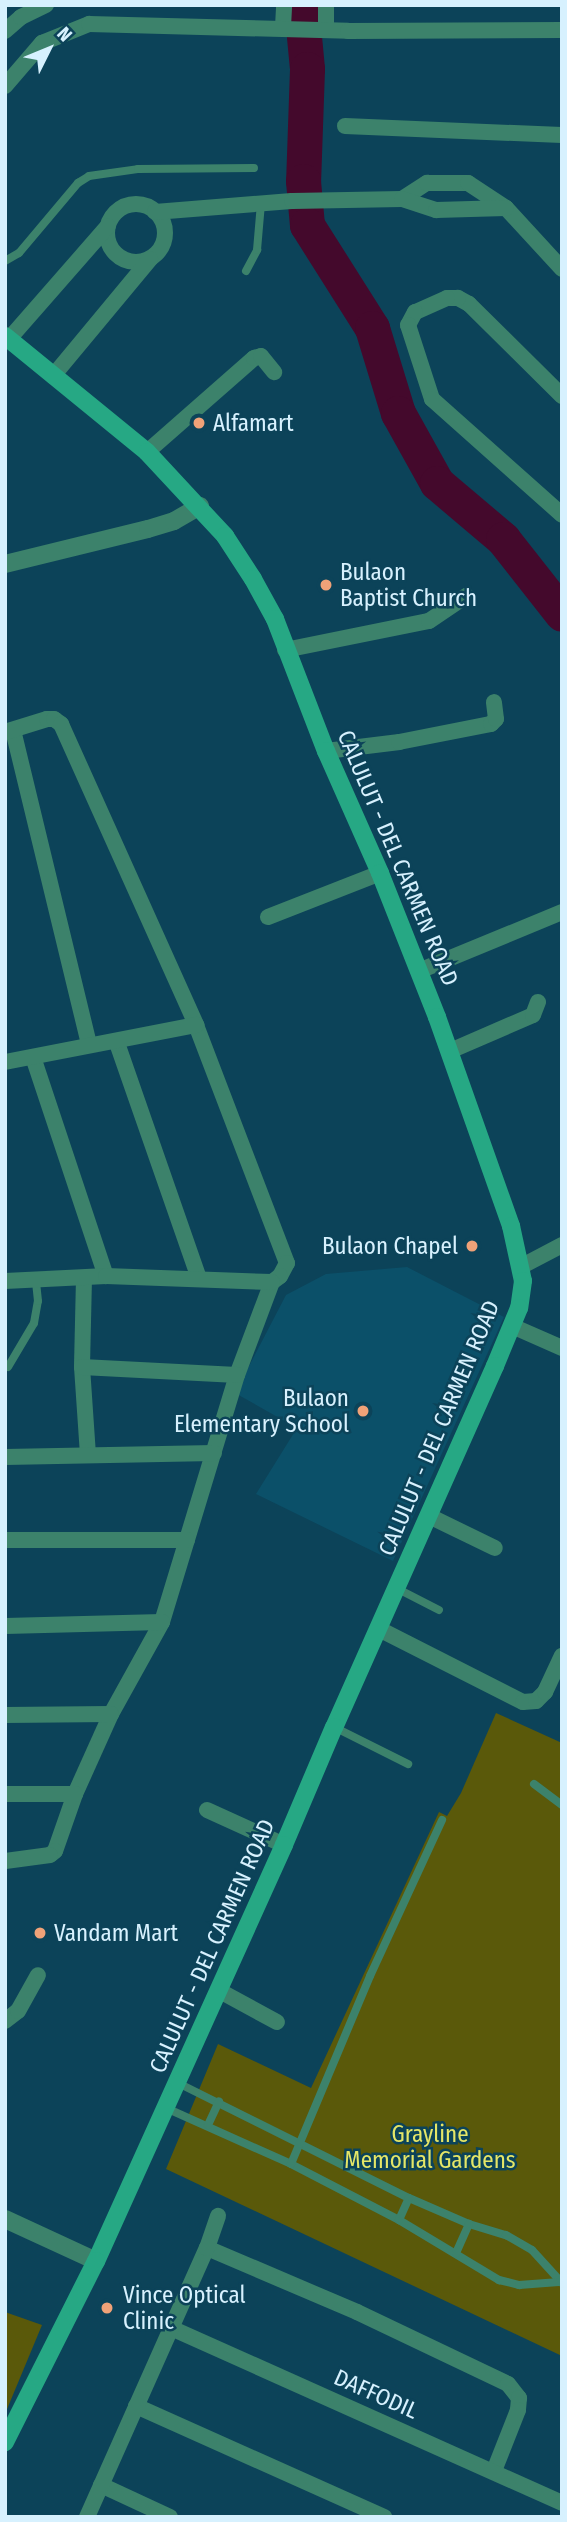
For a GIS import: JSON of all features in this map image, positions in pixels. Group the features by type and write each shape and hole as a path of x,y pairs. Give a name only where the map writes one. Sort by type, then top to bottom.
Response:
{"main road":[{"name":"CALULUT - DEL CARMEN ROAD","path":"5,2442 96,2261 178,2083 334,1727 398,1589 512,1326 522,1292 522,1266 450,1051 380,873 285,650 275,619 225,536 200,506 147,452 7,338"}],"street":[{"path":"5,31 21,17 46,5"},
{"path":"284,5 288,28"},
{"path":"323,30 326,5"},
{"path":"6,83 42,43 89,24 323,30 562,30"},
{"path":"345,126 562,135"},
{"path":"402,199 427,183 468,183 506,208 562,269"},
{"path":"155,212 292,201 402,199 436,210 506,208"},
{"path":"53,376 150,259 158,253 165,237 161,219 155,212 147,206 127,205 111,217 106,236 114,253 131,262 150,259"},
{"path":"7,338 108,226"},
{"path":"562,396 468,304 458,298 447,298 415,312 408,325 432,399 562,515"},
{"path":"147,452 254,358 261,356 274,372"},
{"path":"5,564 148,529 174,521 200,506"},
{"path":"285,650 429,621 466,596"},
{"path":"326,751 400,743 491,724 496,719 494,702"},
{"path":"5,1861 53,1853 75,1794 111,1714 162,1622 237,1375 272,1282 280,1276 287,1263 196,1025 61,724 54,719 47,719 9,731 89,1045"},
{"path":"268,917 380,873"},
{"path":"419,971 562,912"},
{"path":"450,1051 533,1015 538,1002"},
{"path":"6,1060 117,1042 196,1025"},
{"path":"117,1042 199,1278"},
{"path":"33,1057 106,1276"},
{"path":"522,1266 562,1245"},
{"path":"5,1281 106,1276 272,1282"},
{"path":"84,1278 82,1367 88,1455"},
{"path":"512,1326 562,1348"},
{"path":"82,1367 237,1375"},
{"path":"5,1457 214,1453"},
{"path":"429,1516 495,1548"},
{"path":"5,1540 187,1540"},
{"path":"5,1626 162,1622"},
{"path":"379,1629 523,1702 536,1701 545,1692 562,1656"},
{"path":"5,1715 111,1714"},
{"path":"5,1794 75,1794"},
{"path":"207,1810 284,1845"},
{"path":"5,2021 18,2011 38,1975"},
{"path":"218,1990 277,2022"},
{"path":"87,2517 207,2248 218,2216"},
{"path":"5,2219 96,2261"},
{"path":"207,2248 357,2312 508,2384 519,2398 518,2410 494,2471"},
{"name":"DAFFODIL","path":"171,2328 562,2503"},
{"path":"136,2406 384,2517"},
{"path":"101,2485 170,2517"}],"lane":[{"path":"5,261 19,253 78,183 89,176 138,169 254,168"},
{"path":"246,271 257,250 261,203"},
{"path":"8,1367 34,1323 38,1301 36,1281"},
{"path":"398,1589 439,1610"},
{"path":"334,1727 408,1764"},
{"path":"534,1784 562,1805"},
{"path":"291,2164 370,1976 442,1820"},
{"path":"178,2083 300,2141 408,2198 469,2224 506,2235 523,2245 560,2283"},
{"path":"208,2126 219,2101"},
{"path":"166,2108 291,2164 399,2220 499,2280 519,2285 560,2283"},
{"path":"399,2220 408,2198"},
{"path":"456,2253 469,2224"}],"shaded area":[{"name":"Bulaon Elementary School","path":"407,1267 504,1317 393,1561 256,1494 297,1428 235,1393 286,1295 326,1274"}],"green space":[{"name":"Grayline Memorial Gardens","path":"496,1713 562,1743 562,2356 166,2169 218,2044 311,2088 439,1812 447,1816 461,1793"},
{"path":"5,2312 42,2325 5,2414"}],"waterway":[{"path":"301,5 307,69 303,181 307,225 372,328 398,413 437,483 503,539 562,614"}],"place":[{"name":"Alfamart","path":"199,423"},
{"name":"Bulaon Baptist Church","path":"326,585"},
{"name":"Bulaon Chapel","path":"472,1246"},
{"name":"Bulaon Elementary School","path":"363,1411"},
{"name":"Vandam Mart","path":"40,1933"},
{"name":"Vince Optical Clinic","path":"107,2308"}]}
